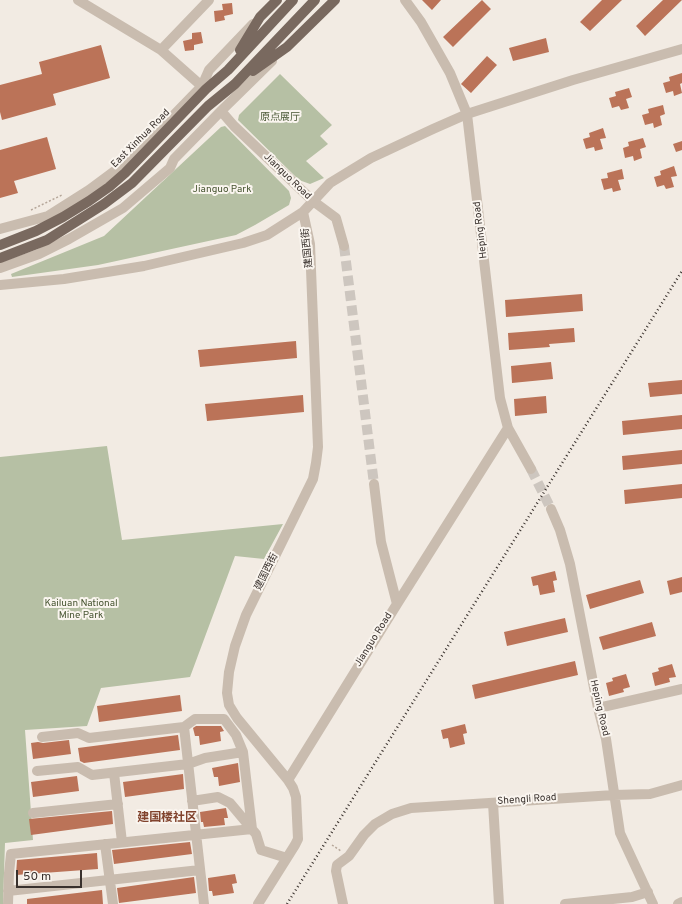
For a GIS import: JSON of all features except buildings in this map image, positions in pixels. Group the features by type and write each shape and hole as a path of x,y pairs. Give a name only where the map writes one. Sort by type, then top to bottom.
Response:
{"main road":[{"path":"228,70 260,17 276,0"},
{"name":"East Xinhua Road","path":"0,245 36,231 63,217 90,201 109,187 125,173 204,88 228,70 293,0"},
{"path":"235,84 280,35 315,0"},
{"path":"0,258 47,240 104,204 132,183 208,106 235,84 287,47 335,0"}],"street":[{"path":"78,0 161,50 204,88"},
{"path":"161,50 209,0"},
{"name":"Heping Road","path":"406,0 421,22 450,73 467,114 500,398 508,428 531,469"},
{"path":"0,229 48,216 104,180 136,154 204,88 209,70 260,17"},
{"path":"0,268 39,254 70,239 123,208 170,168 174,159 221,110 287,47"},
{"path":"0,285 64,279 129,269 228,246 267,235 303,212 330,183 371,158 467,114 573,80 682,49"},
{"name":"Jianguo Road","path":"221,110 234,126 313,201 336,218 344,246"},
{"name":"建国西街","path":"258,904 298,839 296,797 288,780 237,718 229,705 227,693 230,665 246,615 313,479 316,463 318,447 310,244 303,212"},
{"path":"397,604 508,428"},
{"name":"Jianguo Road","path":"288,780 397,604 381,542 374,484"},
{"name":"Heping Road","path":"551,509 560,530 570,564 598,708 606,739 620,833 653,904"},
{"path":"598,708 682,689"},
{"path":"42,737 78,733 90,738 184,727 195,719 224,719 236,735 243,752 252,829"},
{"path":"184,727 204,904"},
{"path":"37,771 78,768 92,775 114,773 188,764 205,758 243,752"},
{"path":"114,773 122,842"},
{"name":"Shengli Road","path":"343,904 336,865 349,856 364,835 375,824 392,814 411,808 650,794 682,785"},
{"path":"192,801 218,797 230,804 256,834 261,850 287,858"},
{"path":"493,803 499,904"},
{"path":"33,813 118,804"},
{"path":"8,904 11,854 252,829"},
{"path":"105,844 113,904"},
{"path":"8,891 200,870"},
{"path":"565,904 632,897 648,892"},
{"path":"678,904 682,902"}],"path":[{"path":"31,210 63,194"}],"green space":[{"name":"原点展厅","path":"280,74 332,125 320,136 328,144 306,161 324,178 310,184 299,180 238,120 239,115"},
{"name":"Jianguo Park","path":"225,126 289,191 291,198 289,205 236,235 98,265 12,277 11,274 104,236 221,127"},
{"name":"Kailuan National Mine Park","path":"107,446 122,540 283,524 264,559 235,556 190,677 101,688 87,726 25,730 33,840 5,843 3,904 0,904 0,457"}],"tunnel":[{"path":"344,246 374,484"},
{"path":"531,469 551,509"}],"railway":[{"path":"287,904 682,271"}],"district":[{"name":"建国楼社区","path":"167,819"}]}
